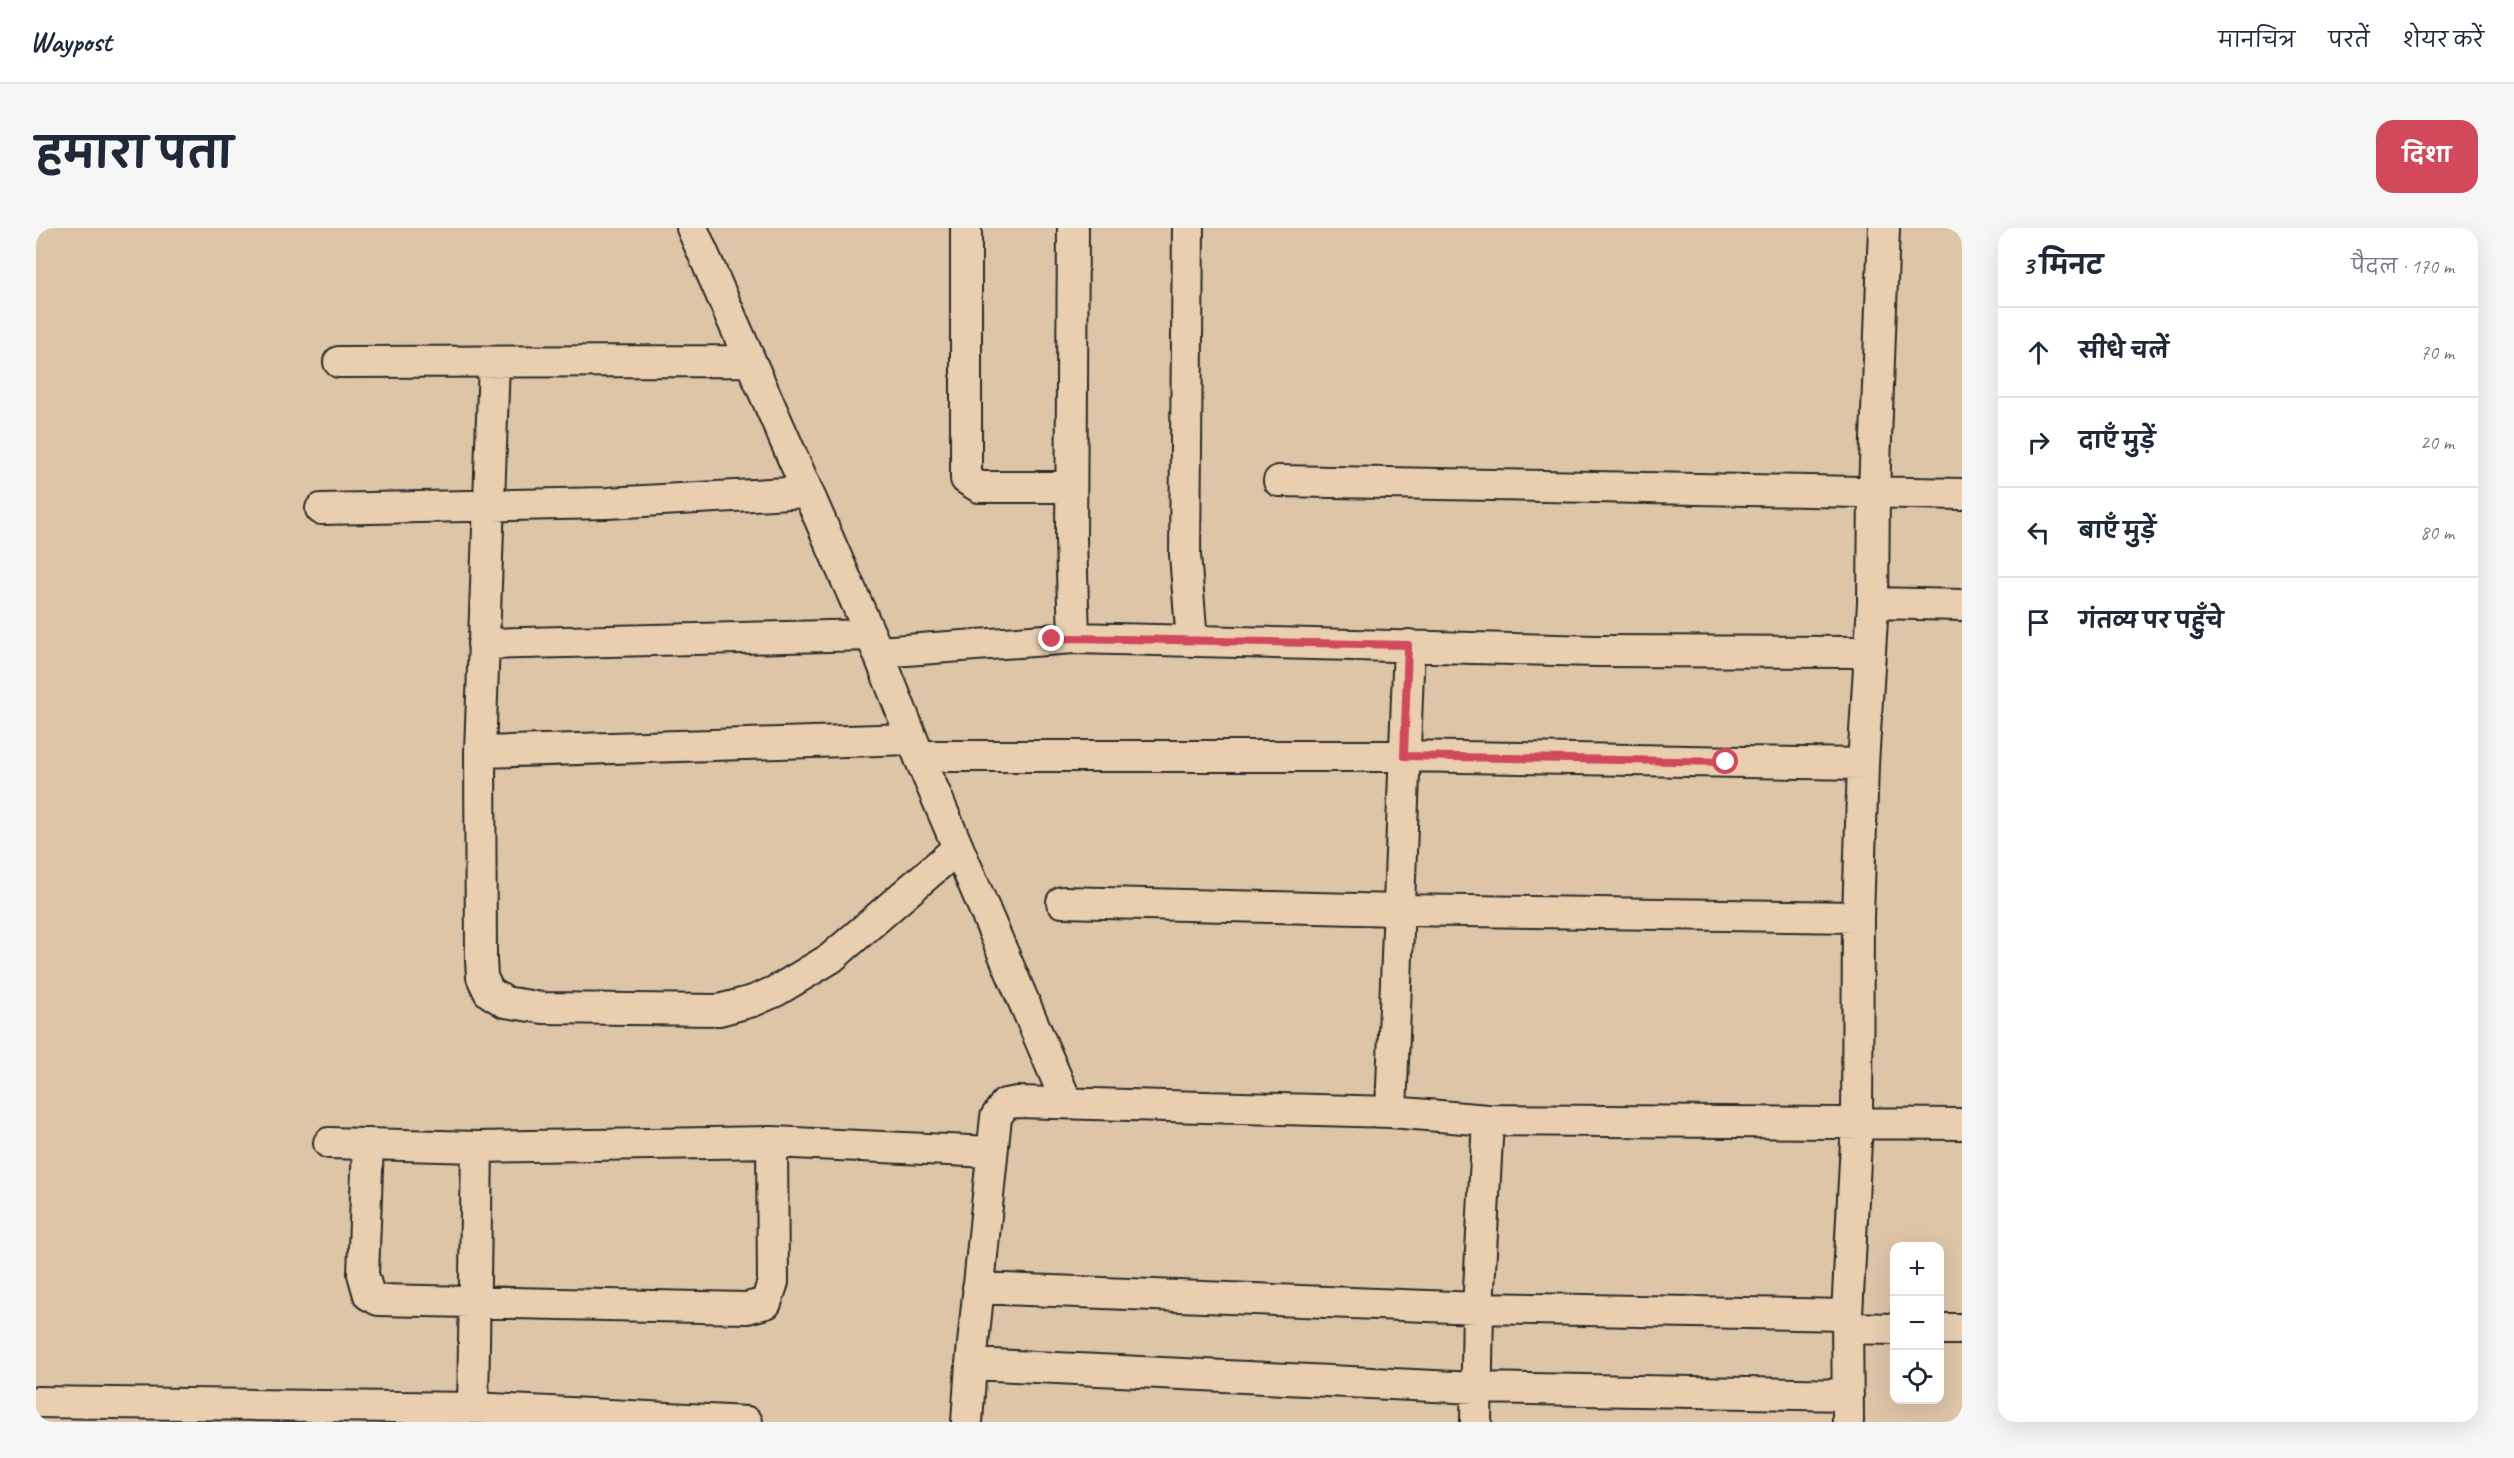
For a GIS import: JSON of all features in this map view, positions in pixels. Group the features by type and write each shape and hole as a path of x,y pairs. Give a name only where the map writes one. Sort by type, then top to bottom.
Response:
{"street":[{"path":"692,228 874,644 1067,1103"},
{"path":"966,228 966,479 979,487 1071,487"},
{"path":"1073,228 1071,487 1074,638"},
{"path":"1188,228 1185,555 1192,641"},
{"path":"970,1364 1476,1388 1848,1409 1848,1322 1857,1122 1858,917 1863,764 1873,603 1874,491 1884,228"},
{"path":"339,362 749,361"},
{"path":"494,362 480,752 482,977 489,992 505,1002 543,1008 719,1010 753,1001 776,991 831,958 958,848"},
{"path":"1279,481 1962,494"},
{"path":"321,509 608,503 807,492"},
{"path":"1873,603 1962,605"},
{"path":"483,644 874,644 1074,638 1596,651 1870,652"},
{"path":"1391,1112 1408,645"},
{"path":"480,752 916,748 1863,764"},
{"path":"1062,902 1858,917"},
{"path":"967,1422 970,1364 996,1117 1005,1104 1067,1103 1391,1112 1488,1120 1962,1124"},
{"path":"1476,1422 1478,1308 1488,1120"},
{"path":"329,1143 477,1147 772,1142 992,1152"},
{"path":"368,1144 363,1274 369,1295 378,1300 747,1308 766,1303 773,1282 772,1142"},
{"path":"473,1408 477,1147"},
{"path":"978,1288 1848,1322 1890,1328"},
{"path":"1944,1329 1962,1329"},
{"path":"36,1402 473,1408 747,1422"}],"route":[{"path":"1052,639 1408,645 1404,756 1726,762"}]}
